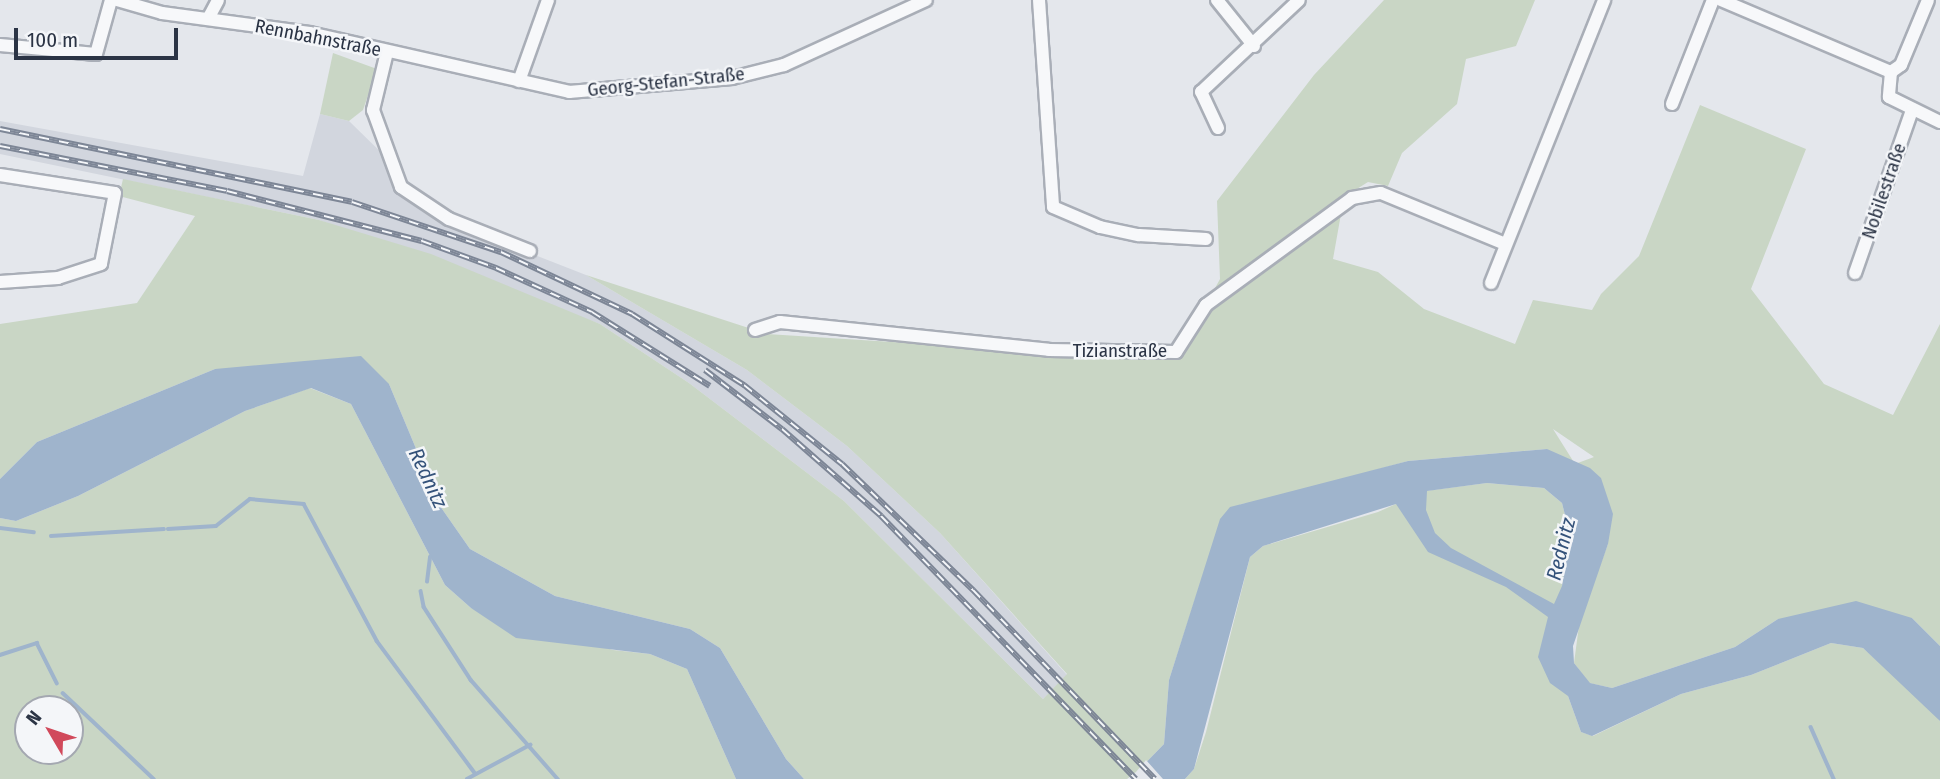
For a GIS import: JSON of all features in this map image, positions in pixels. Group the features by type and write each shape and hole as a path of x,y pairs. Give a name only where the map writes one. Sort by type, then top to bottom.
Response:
{"street":[{"name":"Rennbahnstraße","path":"114,0 208,19 310,33 519,81"},
{"path":"0,45 96,54 114,0"},
{"path":"208,19 218,0"},
{"path":"519,81 548,0"},
{"name":"Georg-Stefan-Straße","path":"519,81 569,92 732,78 784,65 924,0"},
{"path":"1039,0 1053,207 1100,227 1139,235 1206,239"},
{"path":"1217,0 1254,46"},
{"path":"1219,128 1201,92 1254,46 1299,0"},
{"path":"1491,282 1503,243 1604,0"},
{"path":"1672,104 1713,0"},
{"path":"1721,0 1891,72"},
{"path":"1891,72 1901,65 1928,0"},
{"path":"387,51 373,110 401,187 449,219 530,251"},
{"path":"1891,72 1889,97 1940,122"},
{"name":"Nobilestraße","path":"1856,273 1912,110"},
{"path":"0,175 115,193 101,264 58,278 0,282"},
{"name":"Tizianstraße","path":"755,330 780,322 1049,350 1176,352 1206,305 1352,198 1381,193 1503,243"}],"shaded area":[{"path":"320,114 349,121 396,167 394,186 435,216 586,275 747,370 847,446 940,533 1067,675 1043,699 844,501 689,383 600,324 319,220 0,154 0,121 303,176"}],"green space":[{"path":"1384,0 1535,0 1516,46 1466,59 1457,104 1402,153 1388,186 1368,182 1344,197 1333,259 1378,272 1424,309 1515,344 1533,300 1592,310 1601,294 1639,256 1700,105 1806,149 1751,289 1824,384 1893,415 1940,324 1940,646 1912,618 1778,619 1735,647 1612,688 1589,683 1574,663 1580,618 1608,544 1547,449 1408,461 1261,502 1241,504 1221,519 1169,680 1164,744 1130,779 804,779 786,759 720,648 690,629 555,596 470,549 440,506 389,384 215,369 37,442 0,479 0,324 137,303 195,216 119,196 123,179 319,220 431,254 600,324 689,383 844,501 1043,699 1067,674 940,533 847,446 747,370 586,275 767,334 1176,360 1220,279 1217,201 1314,75","holes":["1553,429 1594,457 1575,464"]},
{"path":"333,53 377,69 363,110 349,121 320,114"},
{"path":"310,388 351,404 445,585 471,608 613,650 650,654 687,669 736,779 0,779 0,518 16,521 78,496 245,411"},
{"path":"1487,483 1544,488 1562,503 1570,535 1562,586 1568,696 1581,732 1593,736 1681,694 1751,675 1831,643 1863,648 1931,708 1940,721 1940,779 1185,779 1194,769 1206,732 1250,557 1263,546 1378,512 1425,491"}],"water":[{"name":"Rednitz","path":"361,356 389,384 440,506 470,549 555,596 690,629 720,648 786,759 804,779 736,779 687,669 650,654 516,638 471,608 445,585 351,404 311,388 245,411 78,496 16,521 0,518 0,479 37,442 215,369"},
{"path":"1547,449 1590,468 1601,478 1613,514 1608,544 1573,646 1574,663 1590,683 1612,688 1735,647 1778,619 1856,601 1912,618 1940,646 1940,721 1863,648 1831,643 1751,675 1681,694 1592,736 1581,732 1568,696 1550,683 1538,657 1548,617 1506,587 1428,552 1396,504 1263,546 1250,557 1194,769 1185,779 1130,779 1164,744 1169,680 1220,519 1230,507 1408,461","holes":["1487,483 1544,488 1562,503 1570,535 1562,586 1554,604 1451,548 1435,533 1426,510 1427,491"]}],"pier":[{"path":"1146,760 1163,779 1127,779 1136,772"}],"waterway":[{"path":"168,529 216,526 250,499 304,504 377,641 475,773"},
{"path":"0,528 34,532"},
{"path":"51,536 164,529"},
{"path":"427,582 430,557"},
{"path":"421,591 424,607 471,680 558,779"},
{"path":"0,655 37,643 57,683"},
{"path":"63,693 154,779"},
{"path":"1811,727 1834,779"},
{"path":"467,779 530,745"}],"railway":[{"path":"0,129 352,202 501,252 632,314 744,385 842,464 973,590 1155,779"},
{"path":"0,146 227,191 422,241 496,268 592,312 710,386"},
{"path":"705,370 782,429 881,516 1136,779"}]}
